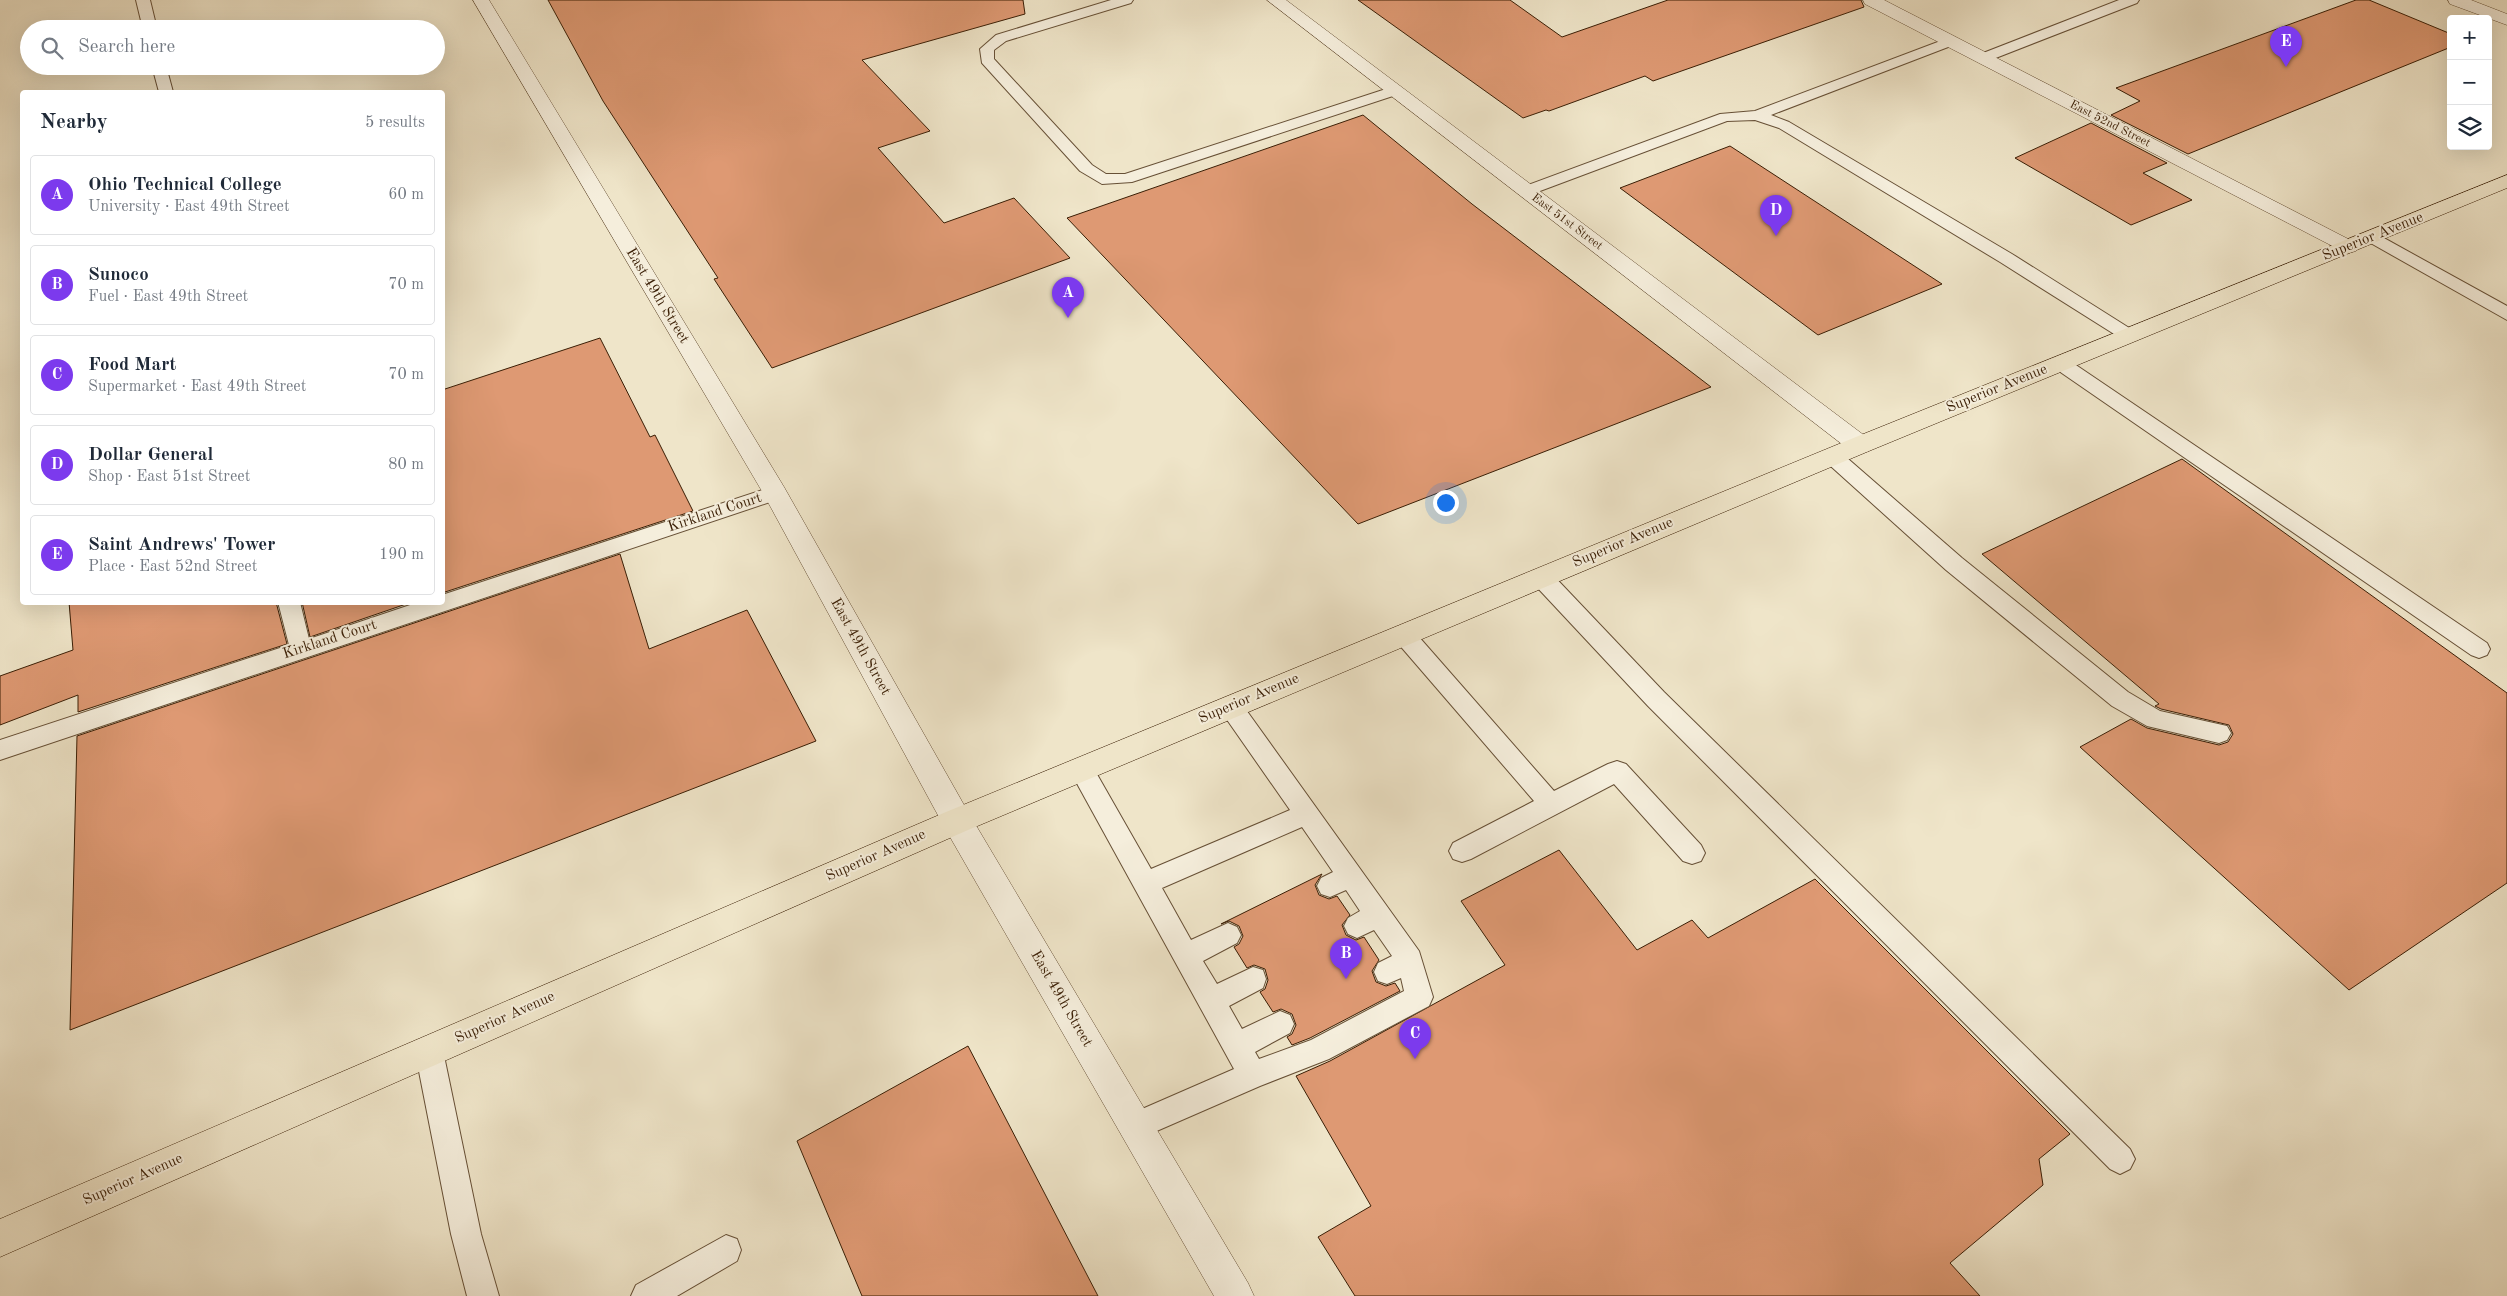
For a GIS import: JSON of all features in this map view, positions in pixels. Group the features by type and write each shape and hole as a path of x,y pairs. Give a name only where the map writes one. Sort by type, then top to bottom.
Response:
{"main road":[{"name":"Superior Avenue","path":"0,1238 957,821 1860,444 2349,247 2507,181"}],"street":[{"name":"East 49th Street","path":"481,0 775,493 957,821 1235,1296"},
{"name":"East 51st Street","path":"1274,0 1860,444"},
{"name":"East 52nd Street","path":"1871,0 2349,247"},
{"path":"2456,0 2505,18"}],"lane":[{"path":"143,0 148,20"},
{"path":"1126,0 1000,38 987,49 987,60 1086,168 1102,179 1126,179 1394,91"},
{"path":"1983,58 2132,0"},
{"path":"1526,191 1725,117 1757,115 1950,41"},
{"path":"161,75 165,90"},
{"path":"1757,115 1784,125 2006,258 2128,335"},
{"path":"2373,237 2507,314"},
{"path":"2060,363 2478,649"},
{"path":"1832,456 1954,564 2120,699 2155,720 2219,734"},
{"name":"Kirkland Court","path":"445,602 775,493"},
{"path":"1542,577 1656,699 2120,1159"},
{"path":"290,605 301,650"},
{"name":"Kirkland Court","path":"0,750 437,605"},
{"path":"1404,635 1551,804"},
{"path":"1136,1126 1253,1075 1320,1050 1419,996 1410,960 1368,920 1340,881 1306,814 1231,706"},
{"path":"1082,769 1253,1075"},
{"path":"1462,851 1617,771 1692,853"},
{"path":"1146,883 1306,814"},
{"path":"1186,956 1228,935"},
{"path":"1387,972 1410,960"},
{"path":"1211,1001 1253,979"},
{"path":"1237,1047 1280,1024"},
{"path":"429,1051 466,1234 483,1296"},
{"path":"647,1296 726,1250"}],"building":[{"path":"548,0 1023,0 1025,14 862,60 930,131 878,148 944,223 1014,198 1070,258 772,368 714,279 718,278 603,101"},
{"path":"1358,0 1510,0 1562,37 1668,0 1861,0 1864,7 1653,81 1645,76 1549,111 1546,110 1523,118"},
{"path":"2356,0 2369,0 2447,32 2447,49 2188,154 2111,115 2140,101 2116,88"},
{"path":"1363,115 1472,204 1711,387 1358,524 1067,218"},
{"path":"2091,123 2167,163 2143,173 2192,200 2131,225 2015,158"},
{"path":"1730,146 1942,284 1818,335 1620,188"},
{"path":"600,338 650,437 655,435 693,511 445,592 445,389"},
{"path":"2182,459 2507,693 2507,883 2349,990 2080,747 2131,719 2147,728 2219,745 2228,742 2233,734 2229,725 2155,706 2159,704 1982,554"},
{"path":"620,554 649,649 747,610 816,741 70,1030 77,736"},
{"path":"69,605 277,605 287,644 78,712 78,695 0,725 0,676 73,650"},
{"path":"303,605 403,605 310,637"},
{"path":"1559,850 1637,950 1692,920 1708,938 1815,879 2070,1134 2039,1159 2043,1185 1950,1263 1980,1296 1355,1296 1318,1237 1371,1206 1296,1076 1330,1061 1505,965 1461,901"},
{"path":"1322,874 1315,885 1319,895 1329,899 1337,896 1350,915 1342,925 1346,935 1356,940 1364,937 1379,960 1372,971 1376,982 1386,986 1395,983 1400,991 1310,1038 1292,1045 1287,1037 1292,1034 1296,1025 1292,1014 1281,1009 1273,1012 1260,992 1265,989 1268,980 1265,969 1254,965 1247,968 1234,947 1239,944 1243,936 1239,926 1229,921 1221,924"},
{"path":"968,1046 1098,1296 862,1296 797,1141"}],"place":[{"name":"Saint Andrews' Tower","path":"2286,67"},
{"name":"Dollar General","path":"1776,236"},
{"name":"Ohio Technical College","path":"1068,318"},
{"name":"Sunoco","path":"1346,979"},
{"name":"Food Mart","path":"1415,1059"}]}
